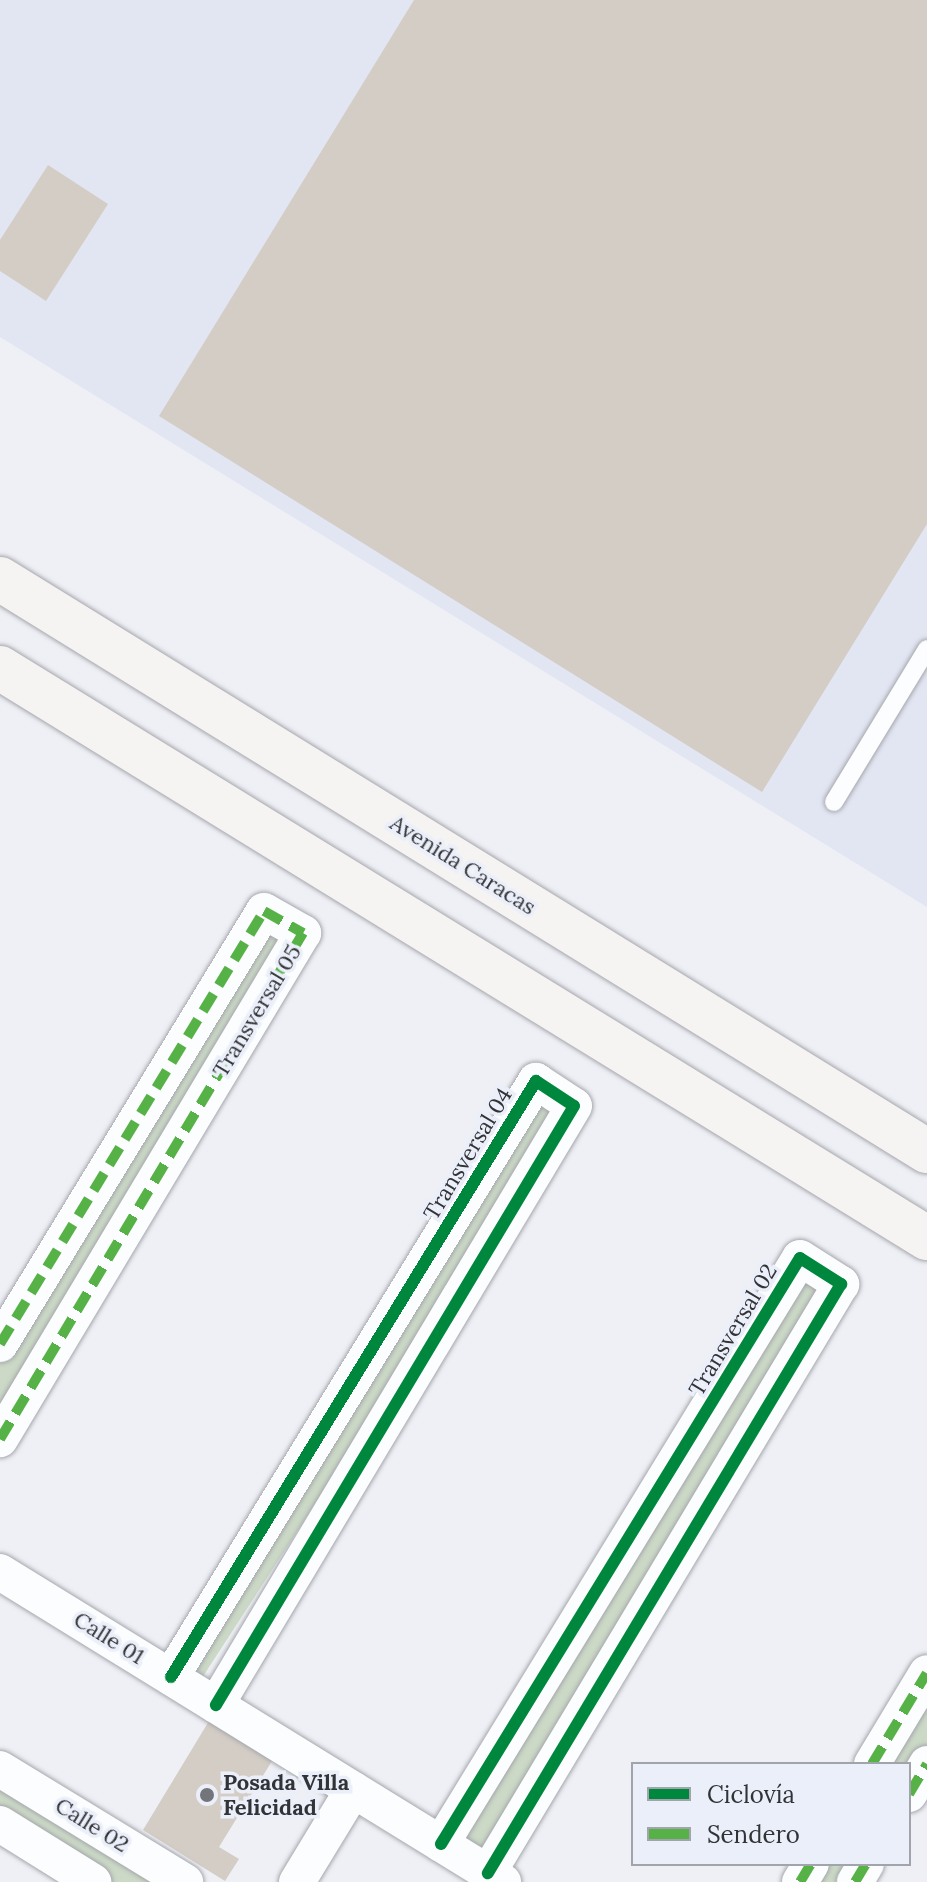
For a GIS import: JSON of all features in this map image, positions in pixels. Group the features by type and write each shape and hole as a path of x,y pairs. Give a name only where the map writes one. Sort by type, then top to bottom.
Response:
{"street":[{"name":"Avenida Caracas","path":"0,579 927,1151"},
{"path":"1,669 927,1238"},
{"name":"Transversal 05","path":"0,1344 264,911 303,933 0,1439"},
{"name":"Transversal 04","path":"171,1677 536,1081 574,1106 216,1705"},
{"name":"Transversal 02","path":"441,1844 800,1258 841,1284 495,1877"},
{"name":"Calle 01","path":"0,1572 495,1877"},
{"path":"873,1762 927,1673"},
{"path":"911,1791 927,1764"},
{"name":"Calle 02","path":"0,1769 185,1882"},
{"path":"297,1882 353,1790"},
{"path":"0,1824 93,1882"}],"lane":[{"path":"834,802 927,649"}],"shaded area":[{"path":"0,0 927,0 927,907 0,337"}],"green space":[{"path":"264,911 303,933 0,1439 0,1344"},
{"path":"536,1081 574,1106 193,1692 155,1667"},
{"path":"800,1258 842,1284 477,1867 436,1841"},
{"path":"927,1673 927,1764 873,1762"},
{"path":"0,1770 182,1882 94,1882 0,1824"},
{"path":"810,1866 865,1866 855,1882 800,1882"}],"building":[{"path":"414,0 927,0 927,524 762,792 159,416"},
{"path":"48,165 108,204 46,301 0,271 0,240"},
{"name":"Posada Villa Felicidad","path":"209,1721 272,1761 219,1847 239,1859 225,1881 143,1830"}],"marked path":[{"path":"0,1344 264,911 303,933 0,1439"},
{"path":"873,1762 927,1673"},
{"path":"911,1791 927,1764"},
{"path":"800,1882 810,1866"},
{"path":"855,1882 865,1866"}],"cycle path":[{"path":"171,1677 536,1081 574,1106 216,1705"},
{"path":"441,1844 800,1258 841,1284 488,1873"}],"place":[{"name":"Posada Villa Felicidad","path":"207,1795"}]}
